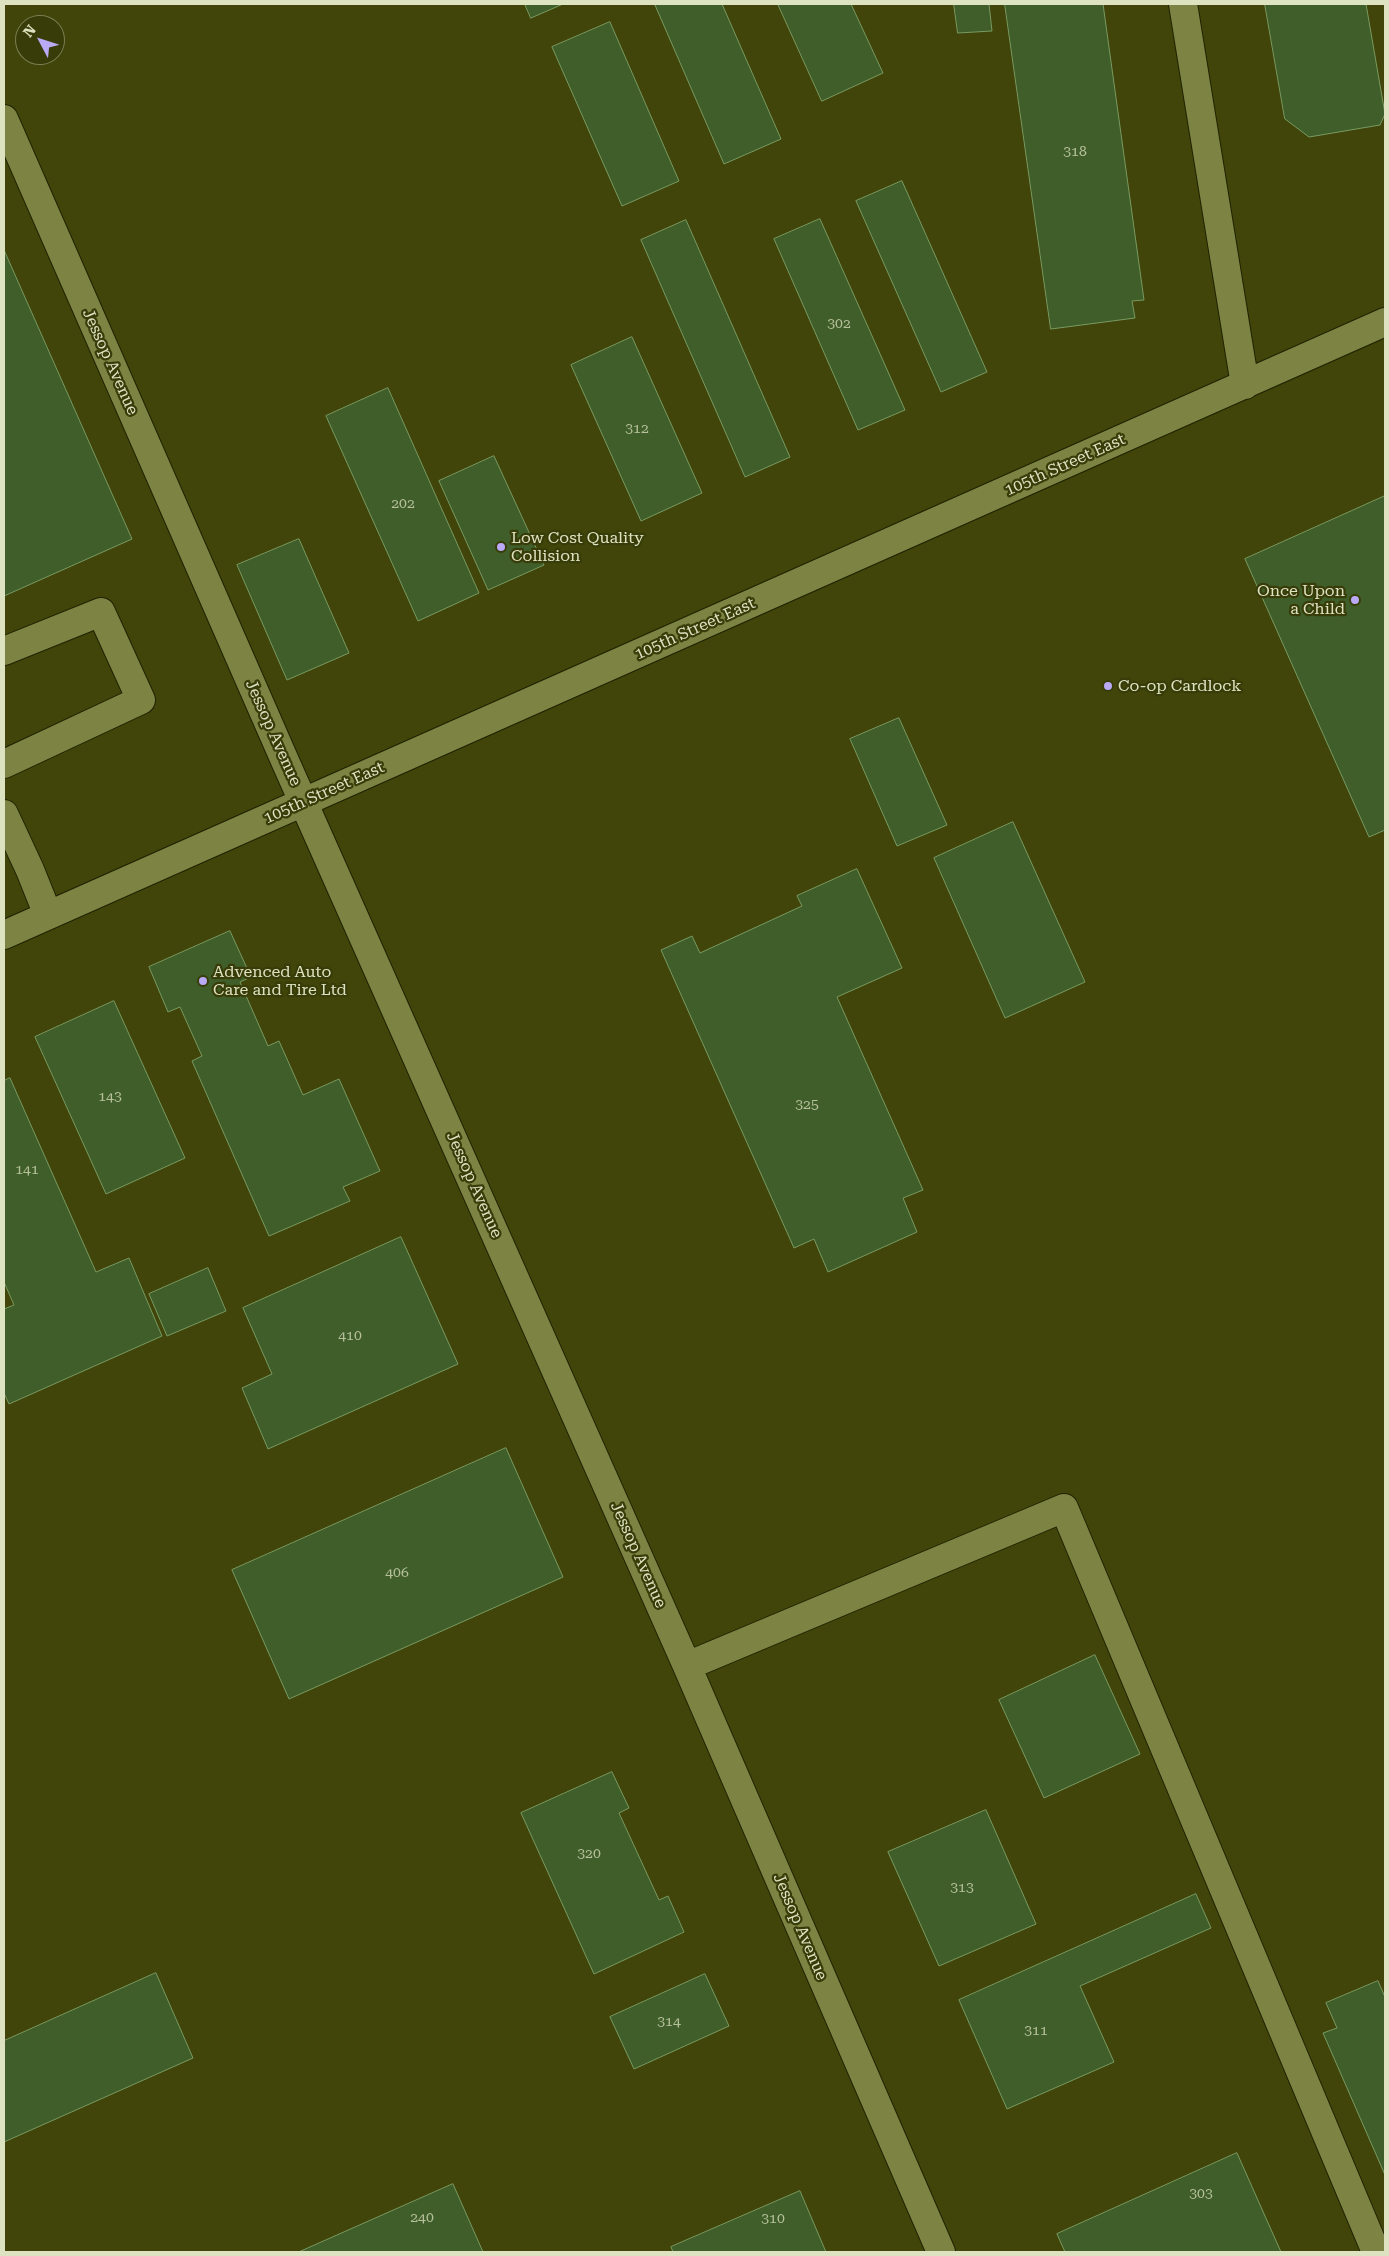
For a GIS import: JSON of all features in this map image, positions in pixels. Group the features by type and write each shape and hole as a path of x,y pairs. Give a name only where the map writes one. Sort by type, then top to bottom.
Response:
{"street":[{"path":"1183,4 1244,385"},
{"name":"Jessop Avenue","path":"4,119 303,802 687,1666 941,2252"},
{"name":"105th Street East","path":"4,935 1385,322"},
{"path":"4,651 101,612 141,700 4,764"},
{"path":"4,814 48,915"},
{"path":"687,1666 1064,1508 1376,2252"}],"shaded area":[{"path":"4,4 1385,4 1385,2252 4,2252"}],"building":[{"path":"525,4 563,4 531,18"},
{"path":"722,4 781,139 724,164 655,5"},
{"path":"778,4 851,4 883,73 822,101"},
{"path":"954,4 989,4 992,31 958,33"},
{"path":"1005,4 1103,4 1144,300 1132,301 1135,318 1051,329"},
{"path":"1265,4 1366,4 1385,114 1380,125 1309,137 1285,119"},
{"path":"610,22 679,181 622,206 552,47"},
{"path":"902,181 987,372 941,392 856,201"},
{"path":"820,219 905,410 858,430 774,239"},
{"path":"686,220 790,457 745,477 641,240"},
{"path":"4,250 132,539 4,596"},
{"path":"632,337 702,493 641,521 571,365"},
{"path":"388,388 479,593 418,621 326,416"},
{"path":"494,456 544,565 488,590 439,481"},
{"path":"1385,496 1385,830 1369,837 1245,559"},
{"path":"299,539 349,653 287,680 237,565"},
{"path":"899,718 947,825 897,846 850,739"},
{"path":"1013,822 1085,982 1005,1018 934,858"},
{"path":"857,869 902,968 837,997 923,1190 903,1198 917,1232 828,1272 814,1239 794,1248 661,950 692,936 700,953 802,906 797,896"},
{"path":"230,931 251,977 240,982 268,1046 279,1041 303,1095 339,1079 380,1171 343,1187 350,1201 269,1236 192,1061 202,1056 180,1007 168,1012 149,967"},
{"path":"114,1001 185,1158 106,1194 35,1037"},
{"path":"10,1078 96,1272 129,1258 162,1336 9,1404 4,1393 4,1309 14,1305 4,1282 4,1081"},
{"path":"401,1237 458,1364 268,1449 242,1388 272,1374 243,1308"},
{"path":"208,1268 226,1311 167,1336 149,1294"},
{"path":"506,1448 563,1577 289,1699 232,1570"},
{"path":"1095,1655 1140,1754 1044,1798 999,1700"},
{"path":"612,1772 629,1808 619,1813 659,1900 668,1896 684,1932 594,1974 521,1813"},
{"path":"986,1810 1036,1924 939,1966 888,1852"},
{"path":"1196,1894 1211,1928 1080,1986 1114,2062 1007,2109 959,2000"},
{"path":"156,1973 193,2058 4,2142 4,2041"},
{"path":"705,1974 729,2026 634,2069 610,2017"},
{"path":"1378,1981 1385,1997 1385,2175 1323,2033 1337,2028 1326,2003"},
{"path":"1237,2153 1281,2252 1065,2252 1057,2234"},
{"path":"453,2184 483,2252 299,2252"},
{"path":"800,2191 826,2252 673,2252 671,2247"}],"place":[{"name":"Low Cost Quality Collision","path":"501,547"},
{"name":"Once Upon a Child","path":"1355,600"},
{"name":"Co-op Cardlock","path":"1108,686"},
{"name":"Advenced Auto Care and Tire Ltd","path":"203,981"}]}
